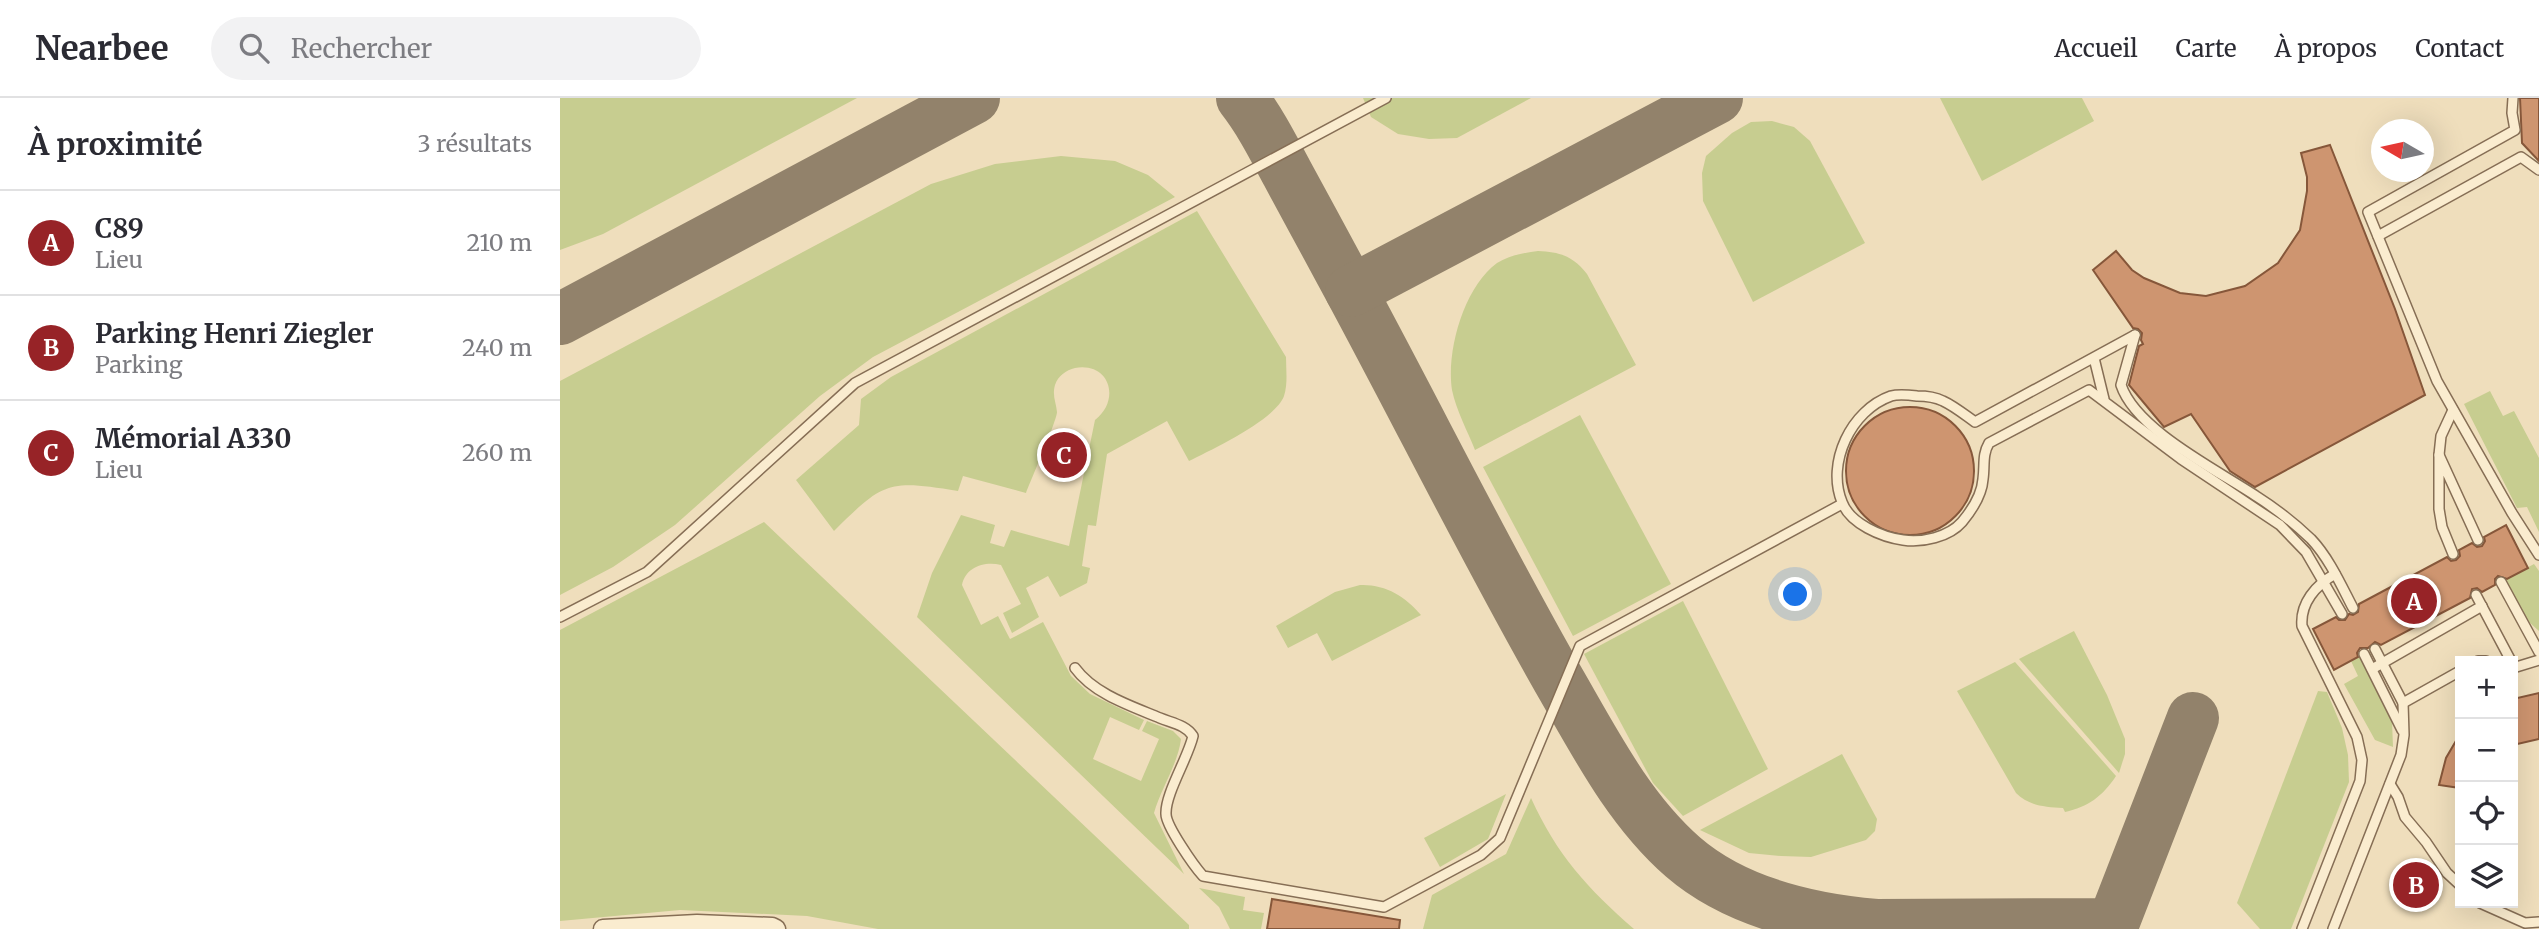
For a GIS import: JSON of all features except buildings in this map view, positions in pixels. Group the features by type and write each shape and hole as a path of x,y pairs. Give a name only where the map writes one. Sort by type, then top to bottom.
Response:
{"street":[{"path":"603,929 697,925 773,928"}],"lane":[{"path":"560,617 647,572 855,383 1386,98"},
{"path":"2513,98 2515,130 2368,212 2437,381 2539,555"},
{"path":"2378,236 2521,157 2539,170"},
{"path":"2342,614 2306,552 2280,525 2181,458 2090,390 1989,443 1983,453 1983,481 1979,496 1962,523 1950,532 1913,541 1875,534 1842,504 1837,469 1839,453 1852,429 1875,403 1893,395 1928,397 1943,401 1975,422 2135,335 2122,385 2138,414 2178,446 2283,515 2312,540 2335,574 2353,608"},
{"path":"2094,358 2104,399"},
{"path":"2453,410 2441,436 2439,509 2442,527 2453,554"},
{"path":"2440,456 2478,540"},
{"path":"1075,668 1086,682 1098,689 1181,726 1193,736 1167,803 1165,816 1192,863 1203,876 1384,907 1481,855 1500,838 1580,646 1842,504"},
{"path":"2302,929 2360,780 2362,760 2357,737 2302,626 2301,615 2309,597 2324,580 2335,574"},
{"path":"2501,582 2539,652"},
{"path":"2476,595 2508,656"},
{"path":"2372,669 2482,606"},
{"path":"2333,929 2401,755 2404,734 2403,703 2375,649"},
{"path":"2364,654 2404,734"},
{"path":"2518,664 2539,660"},
{"path":"2403,703 2455,674"},
{"path":"2390,784 2405,817 2455,881"},
{"path":"2491,908 2525,923 2539,922"}],"green space":[{"path":"560,98 857,98 603,234 560,250"},
{"path":"1363,98 1531,98 1457,138 1429,139 1398,134 1371,117"},
{"path":"1940,98 2082,98 2094,121 1982,181"},
{"path":"1772,121 1794,127 1810,141 1865,243 1753,302 1703,201 1702,173 1706,156 1732,133 1751,122"},
{"path":"1061,156 1115,161 1148,175 1175,197 873,357 820,396 675,525 613,567 560,595 560,381 931,184 995,164"},
{"path":"1197,211 1286,357 1284,396 1269,415 1256,424 1189,461 1167,421 1107,454 1096,526 1088,525 1082,566 1090,568 1087,583 1060,597 1048,576 1026,588 1039,617 1012,633 1003,613 1021,604 1001,565 977,567 967,574 962,585 981,625 998,616 1010,639 1043,622 1071,676 1090,694 1144,720 1139,730 1110,717 1093,759 1141,781 1159,739 1142,731 1147,721 1173,731 1181,739 1177,758 1154,813 1184,874 917,617 932,573 961,515 995,525 990,543 1004,547 1011,530 1069,546 1095,420 1108,403 1108,384 1104,377 1097,371 1075,368 1058,379 1054,392 1056,417 1026,493 963,476 958,491 917,486 889,488 865,502 834,531 796,480 859,425 861,399 891,377"},
{"path":"1538,251 1566,256 1582,268 1636,365 1475,450 1452,390 1452,357 1460,321 1475,287 1497,263 1512,256"},
{"path":"2490,391 2503,416 2514,411 2539,458 2539,532 2527,507 2517,508 2464,404"},
{"path":"1580,415 1671,584 1573,636 1483,467"},
{"path":"764,522 1189,925 1189,929 878,929 807,916 680,910 560,921 560,630"},
{"path":"2534,564 2539,571 2539,631 2529,622 2505,580"},
{"path":"1360,585 1394,592 1421,615 1332,661 1317,633 1288,648 1276,626 1335,592"},
{"path":"1683,601 1768,769 1683,816 1653,783 1584,654"},
{"path":"2074,631 2107,695 2125,739 2125,754 2119,773 2019,659"},
{"path":"2361,656 2392,721 2393,747 2375,740 2344,684 2358,676 2351,661"},
{"path":"2015,662 2116,776 2100,795 2088,804 2065,812 2063,808 2032,803 2016,793 1957,691"},
{"path":"2318,691 2327,692 2342,728 2348,755 2349,782 2291,929 2260,929 2237,903"},
{"path":"1842,754 1877,819 1875,831 1866,840 1811,857 1781,856 1749,853 1700,830"},
{"path":"1506,794 1488,839 1440,867 1424,838"},
{"path":"1531,798 1551,837 1575,870 1634,929 1423,929 1432,895 1506,854"},
{"path":"1199,888 1245,897 1243,910 1264,913 1261,929 1230,929 1219,907"}],"taxiway":[{"path":"560,319 974,98"},
{"path":"1242,98 1271,144 1502,577 1599,750 1645,818 1683,857 1703,873 1749,897 1774,906 1851,922 1876,925 2113,924 2193,718"},
{"path":"1351,291 1717,98"}],"place":[{"name":"Mémorial A330","path":"1064,455"},
{"name":"C89","path":"2414,601"},
{"name":"Parking Henri Ziegler","path":"2416,885"}]}
